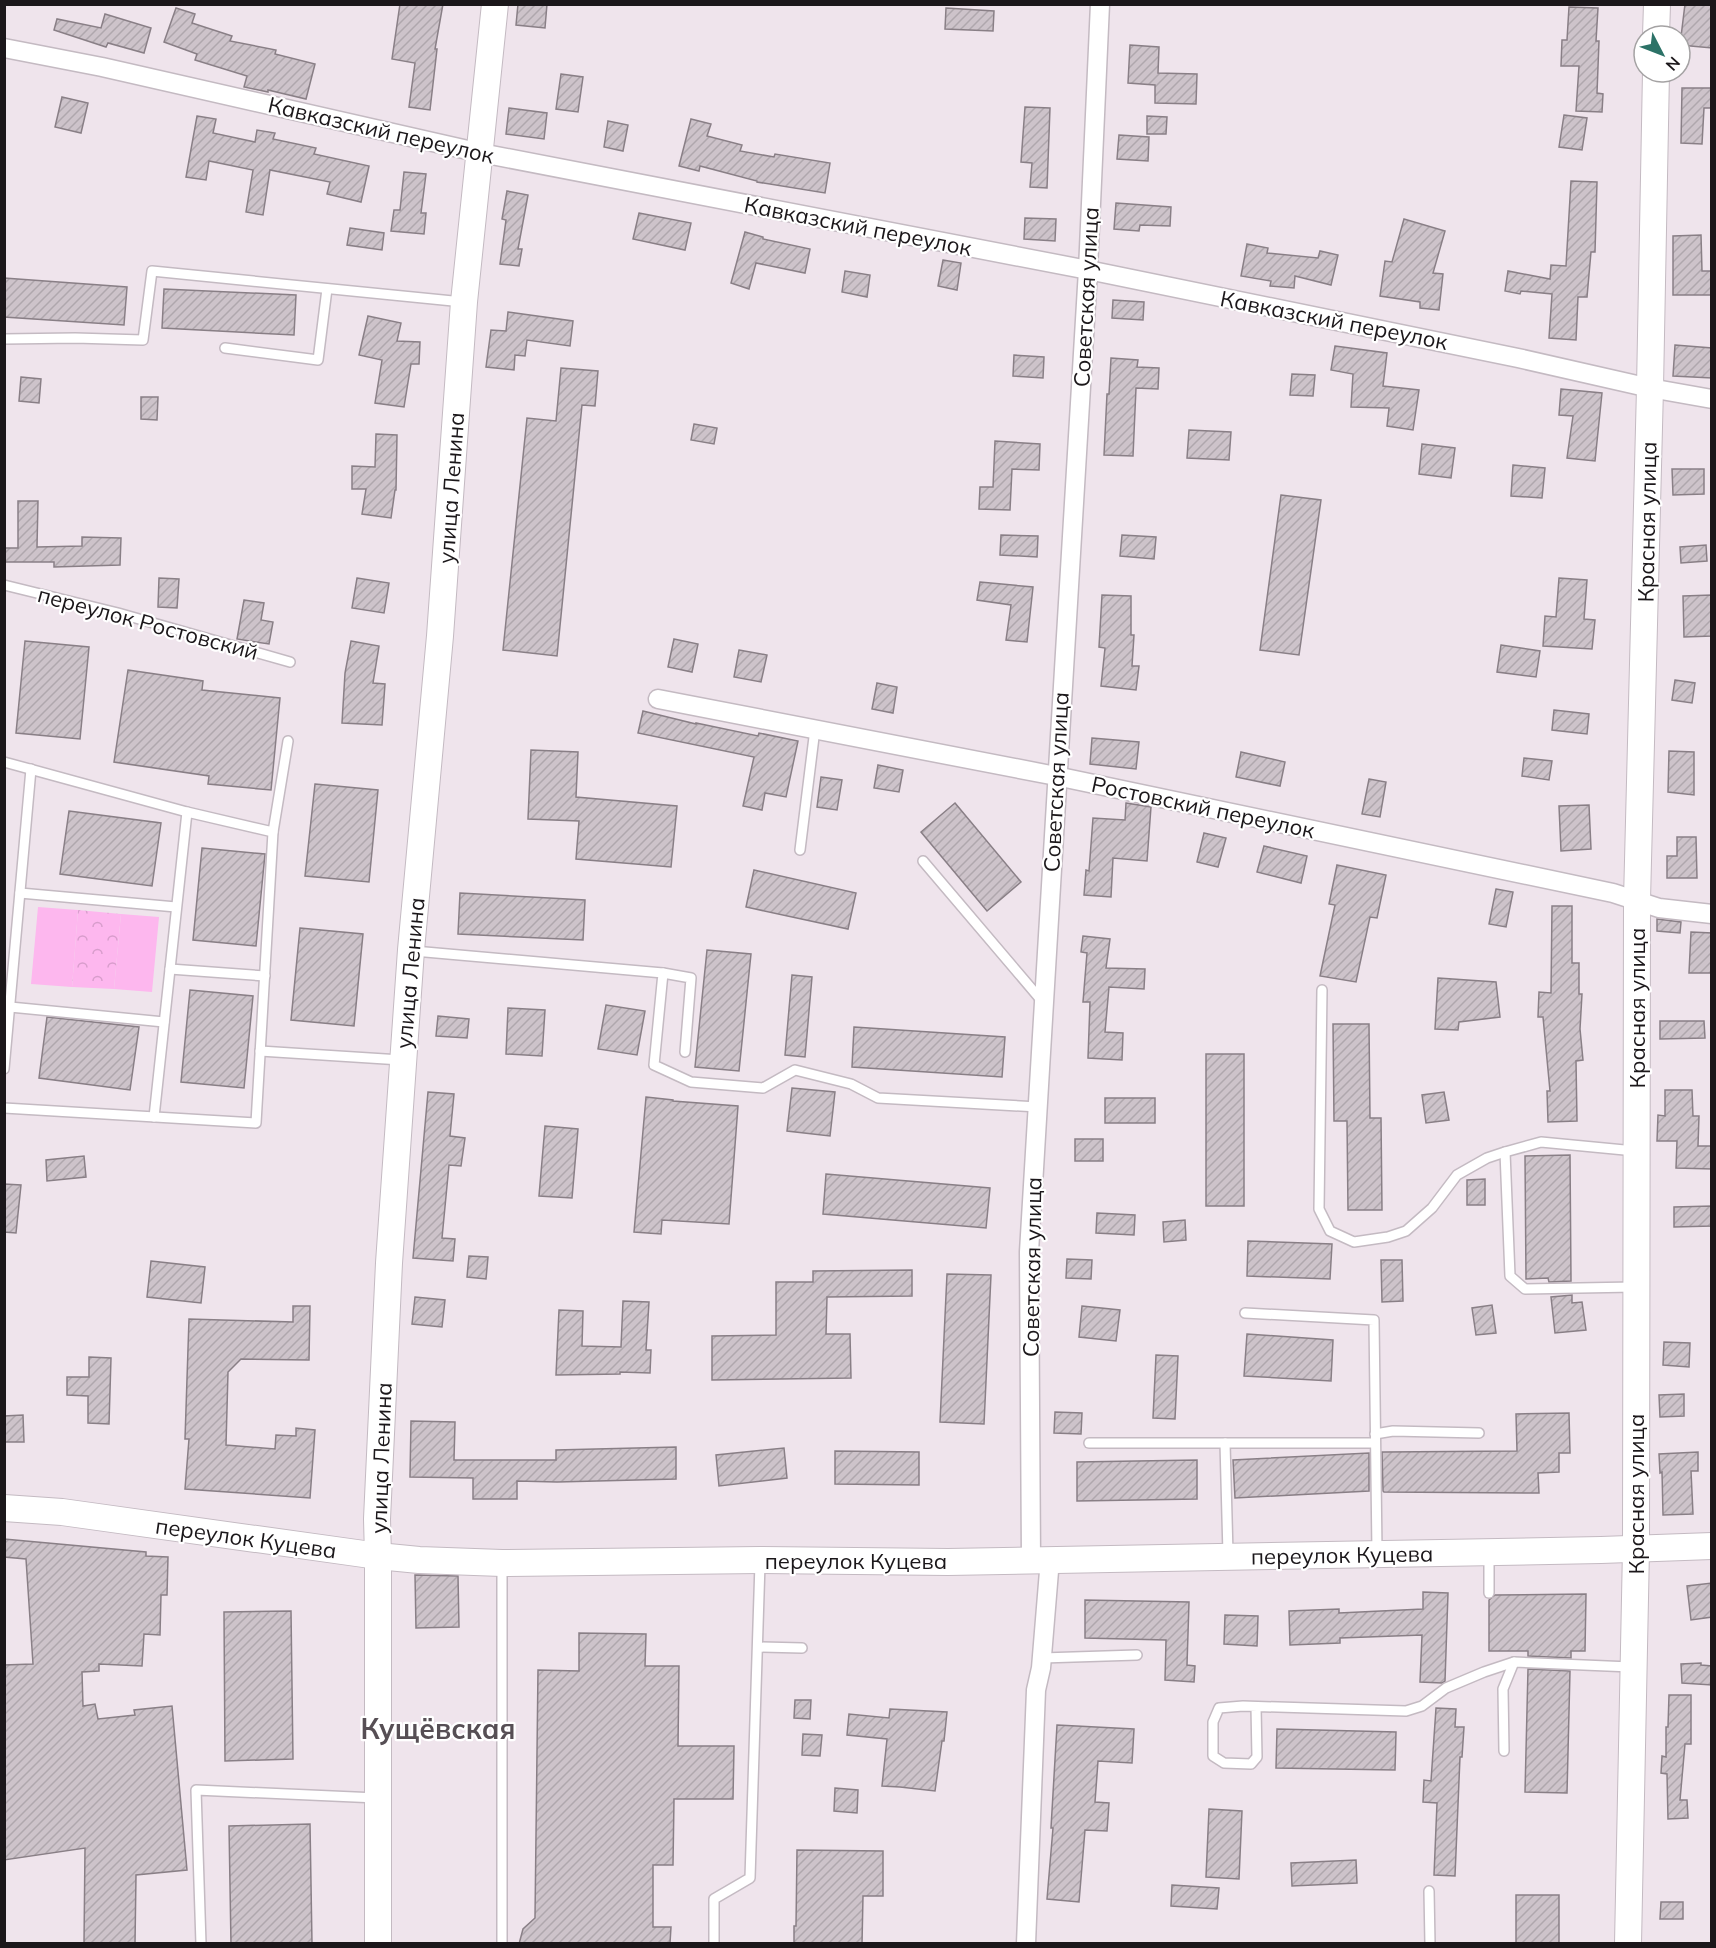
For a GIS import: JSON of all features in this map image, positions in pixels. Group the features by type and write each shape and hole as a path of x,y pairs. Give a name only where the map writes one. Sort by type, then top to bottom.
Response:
{"street":[{"name":"улица Ленина","path":"378,1944 377,1519 388,1274 411,950 440,636 464,302 495,4"},
{"name":"Советская улица","path":"1026,1944 1036,1690 1042,1658 1041,1560 1029,1252 1088,270 1100,4"},
{"path":"1656,24 1657,4"},
{"name":"Кавказский переулок","path":"4,48 102,67 481,153 1088,270 1712,399"},
{"name":"Красная улица","path":"1628,1944 1636,1549 1637,900 1656,84"},
{"name":"Ростовский переулок","path":"658,699 1056,776 1612,893 1659,908 1712,914"},
{"name":"переулок Куцева","path":"4,1508 74,1513 378,1556 501,1563 760,1560 948,1562 1712,1546"}],"lane":[{"path":"4,339 143,340 152,271 464,302"},
{"path":"225,348 318,360 327,289"},
{"name":"переулок Ростовский","path":"4,585 118,613 290,662"},
{"path":"800,850 815,729"},
{"path":"4,1108 256,1123 273,832 288,741"},
{"path":"4,762 187,812 273,832"},
{"path":"4,1069 31,769"},
{"path":"154,1117 187,812"},
{"path":"923,861 1044,1003"},
{"path":"20,893 176,907"},
{"path":"411,950 663,973 691,978 685,1052"},
{"path":"4,951 15,952"},
{"path":"170,969 265,976"},
{"path":"663,973 654,1065 691,1082 763,1088 795,1070 850,1084 878,1098 1038,1107"},
{"path":"1322,990 1319,1209 1330,1231 1354,1242 1388,1237 1406,1231 1432,1208 1457,1175 1487,1158 1541,1142 1637,1151"},
{"path":"10,1007 164,1022"},
{"path":"260,1051 403,1060"},
{"path":"1505,1152 1510,1276 1526,1289 1637,1287"},
{"path":"1245,1313 1374,1320 1377,1554"},
{"path":"1089,1443 1226,1443 1375,1439 1393,1431 1479,1433"},
{"path":"1226,1443 1228,1556"},
{"path":"1489,1593 1490,1552"},
{"path":"714,1944 714,1899 750,1878 760,1560"},
{"path":"501,1563 502,1944"},
{"path":"758,1647 802,1648"},
{"path":"1042,1658 1137,1656"},
{"path":"1256,1707 1257,1757 1251,1764 1224,1762 1213,1756 1213,1722 1219,1708 1256,1707 1406,1710 1422,1706 1446,1688 1514,1662 1634,1667"},
{"path":"1504,1750 1503,1689 1514,1662"},
{"path":"201,1944 196,1790 377,1798"},
{"path":"1429,1890 1430,1944"}],"green space":[{"path":"38,907 78,910 72,987 31,984"},
{"path":"78,910 121,914 114,989 72,987"},
{"path":"121,914 159,917 152,992 114,989"}],"building":[{"path":"400,4 443,4 435,49 437,49 430,110 409,107 415,63 392,59"},
{"path":"518,4 547,4 545,28 516,25"},
{"path":"1685,4 1712,4 1712,48 1692,46 1692,24 1683,24"},
{"path":"1569,7 1598,8 1597,93 1603,94 1602,112 1576,111 1579,66 1561,66 1562,40 1567,40"},
{"path":"176,8 195,14 192,23 232,36 230,41 276,50 275,54 315,64 306,99 244,87 247,76 195,60 197,54 164,42"},
{"path":"946,8 994,11 993,31 945,29"},
{"path":"105,14 151,28 144,53 108,43 106,47 54,30 57,19 101,28"},
{"path":"1130,45 1159,47 1158,73 1197,74 1196,104 1155,103 1155,85 1128,83"},
{"path":"561,74 583,77 578,112 556,109"},
{"path":"1682,88 1712,88 1712,108 1704,108 1702,144 1681,143"},
{"path":"62,97 88,103 81,133 55,127"},
{"path":"1025,107 1050,108 1047,188 1030,187 1032,163 1021,162"},
{"path":"509,108 547,113 544,139 506,134"},
{"path":"1564,115 1587,118 1582,150 1559,147"},
{"path":"197,116 216,119 213,133 255,142 257,130 275,133 273,139 316,148 314,154 369,166 361,202 327,194 330,182 270,170 263,215 246,212 253,170 209,161 206,180 186,177"},
{"path":"1147,116 1167,117 1166,134 1147,134"},
{"path":"691,119 711,124 707,136 742,145 740,151 830,163 825,193 757,182 700,166 699,171 679,166"},
{"path":"608,121 628,125 623,151 604,147"},
{"path":"1119,135 1149,137 1148,161 1117,159"},
{"path":"404,172 426,174 421,213 426,213 424,234 391,231 394,210 400,210"},
{"path":"1571,181 1597,182 1595,252 1591,252 1587,297 1578,297 1576,340 1549,338 1552,294 1521,291 1520,294 1505,291 1508,271 1550,279 1551,265 1566,266"},
{"path":"507,191 528,195 518,249 522,249 519,266 500,264 506,220 502,219"},
{"path":"1116,203 1171,207 1170,226 1140,225 1139,231 1114,229"},
{"path":"639,213 691,223 685,250 633,239"},
{"path":"1025,218 1056,219 1055,241 1024,239"},
{"path":"1404,219 1445,231 1433,273 1443,274 1439,310 1420,308 1420,302 1380,296 1385,261 1392,262"},
{"path":"350,228 384,233 382,250 347,245"},
{"path":"745,232 763,237 763,239 810,249 805,273 756,263 749,289 731,283"},
{"path":"1701,235 1702,271 1712,271 1712,295 1673,295 1673,236"},
{"path":"1247,244 1268,248 1267,253 1318,258 1320,251 1338,255 1331,285 1295,276 1294,288 1270,286 1271,281 1241,276"},
{"path":"943,260 961,263 957,290 938,286"},
{"path":"845,271 870,275 867,297 842,292"},
{"path":"4,278 127,287 124,325 4,317"},
{"path":"164,289 296,295 294,335 162,328"},
{"path":"1113,300 1144,302 1143,320 1112,318"},
{"path":"508,312 573,321 570,346 527,340 525,356 515,355 514,370 486,367 491,330 506,331"},
{"path":"368,316 401,323 397,341 420,342 419,364 411,364 404,407 375,403 382,360 359,355"},
{"path":"1675,345 1712,348 1712,378 1673,376"},
{"path":"1335,346 1387,353 1383,386 1419,390 1413,430 1387,426 1389,408 1351,407 1353,374 1331,370"},
{"path":"1014,355 1044,357 1043,378 1013,376"},
{"path":"1111,358 1138,360 1137,367 1159,368 1158,389 1136,388 1133,456 1104,455"},
{"path":"561,368 598,371 595,406 582,405 557,656 503,650 527,418 556,421"},
{"path":"1292,374 1315,375 1313,396 1290,395"},
{"path":"21,377 41,379 39,403 19,401"},
{"path":"1561,389 1602,393 1595,461 1567,458 1573,416 1559,415"},
{"path":"141,397 158,397 157,420 141,419"},
{"path":"694,424 717,428 714,444 691,440"},
{"path":"1189,430 1231,432 1229,460 1187,458"},
{"path":"376,434 397,435 396,490 391,518 362,514 366,489 352,489 352,466 375,467"},
{"path":"995,441 1040,444 1039,470 1012,469 1010,510 979,509 980,487 993,487"},
{"path":"1422,444 1455,448 1451,478 1419,474"},
{"path":"1513,465 1545,468 1542,498 1511,496"},
{"path":"1672,469 1704,469 1704,494 1673,495"},
{"path":"1281,495 1321,500 1299,655 1260,650"},
{"path":"18,501 38,501 37,547 82,546 82,537 121,538 120,565 54,567 54,562 4,562 4,548 18,548"},
{"path":"1001,535 1038,536 1037,557 1000,555"},
{"path":"1122,535 1156,537 1154,559 1120,556"},
{"path":"1706,545 1707,561 1681,563 1680,547"},
{"path":"159,578 179,579 177,608 158,607"},
{"path":"357,578 389,583 384,613 352,608"},
{"path":"1559,578 1587,580 1584,619 1595,620 1592,649 1543,646 1545,616 1556,617"},
{"path":"980,582 1033,587 1027,642 1006,640 1011,605 977,600"},
{"path":"1102,595 1131,596 1131,635 1134,635 1132,666 1139,666 1136,690 1101,686 1105,648 1099,647"},
{"path":"1712,595 1712,636 1684,637 1683,596"},
{"path":"244,600 264,603 261,620 273,622 269,644 237,639"},
{"path":"674,639 698,644 692,672 668,667"},
{"path":"25,641 89,647 80,739 16,733"},
{"path":"351,641 379,646 373,683 385,684 382,725 342,723 345,673"},
{"path":"1501,645 1540,651 1536,677 1497,672"},
{"path":"739,650 767,655 761,682 734,677"},
{"path":"128,670 203,681 202,690 280,698 271,790 208,784 209,776 114,762"},
{"path":"1675,680 1695,683 1692,703 1672,700"},
{"path":"877,683 897,687 893,713 872,709"},
{"path":"1554,710 1589,714 1587,734 1552,730"},
{"path":"643,711 758,736 759,733 798,741 786,797 765,793 762,810 743,806 754,757 638,733"},
{"path":"1092,738 1139,742 1136,769 1090,764"},
{"path":"531,750 578,752 576,797 677,806 671,867 576,859 579,821 528,819"},
{"path":"1669,751 1694,752 1694,795 1668,792"},
{"path":"1241,752 1285,762 1280,786 1236,777"},
{"path":"1524,758 1552,761 1549,780 1522,776"},
{"path":"878,765 903,770 899,792 874,788"},
{"path":"821,777 842,780 837,810 817,807"},
{"path":"1369,779 1386,782 1380,817 1362,814"},
{"path":"315,784 378,790 369,882 305,876"},
{"path":"955,803 1021,882 987,911 921,832"},
{"path":"1126,803 1151,807 1147,861 1113,858 1111,897 1084,895 1086,870 1089,871 1093,818 1125,820"},
{"path":"1589,805 1591,849 1561,851 1559,806"},
{"path":"69,811 161,823 152,886 60,874"},
{"path":"1204,833 1226,838 1218,867 1197,862"},
{"path":"1677,837 1696,837 1697,878 1667,878 1667,856 1677,856"},
{"path":"1264,846 1307,856 1301,883 1257,872"},
{"path":"202,848 265,854 256,946 193,940"},
{"path":"1337,865 1386,875 1377,918 1370,917 1356,982 1320,976 1335,905 1329,904"},
{"path":"754,870 856,893 848,929 746,907"},
{"path":"1496,889 1513,892 1506,927 1489,924"},
{"path":"460,893 585,900 583,940 458,934"},
{"path":"1552,906 1572,906 1572,963 1579,963 1583,1060 1576,1061 1577,1121 1548,1122 1547,1091 1550,1091 1543,1017 1538,1017 1539,992 1551,993"},
{"path":"1657,919 1681,922 1680,933 1657,931"},
{"path":"300,928 363,934 354,1026 291,1020"},
{"path":"1691,932 1712,933 1712,973 1689,973"},
{"path":"1083,936 1110,939 1106,968 1145,969 1144,989 1109,987 1105,1032 1123,1033 1122,1060 1088,1058 1090,1002 1083,1002 1087,953 1081,952"},
{"path":"707,950 751,954 739,1071 695,1067"},
{"path":"792,975 812,977 805,1057 785,1055"},
{"path":"1438,978 1496,982 1500,1017 1459,1022 1458,1030 1435,1029"},
{"path":"190,990 253,996 244,1088 181,1082"},
{"path":"606,1005 645,1011 637,1055 598,1049"},
{"path":"508,1008 545,1010 542,1056 506,1054"},
{"path":"438,1016 469,1019 467,1038 436,1036"},
{"path":"47,1017 139,1027 130,1090 39,1078"},
{"path":"1660,1021 1704,1021 1705,1038 1660,1039"},
{"path":"1333,1024 1369,1024 1370,1118 1381,1118 1382,1210 1348,1210 1347,1121 1334,1121"},
{"path":"854,1027 1005,1037 1002,1077 852,1067"},
{"path":"1206,1054 1244,1054 1244,1206 1206,1206"},
{"path":"792,1088 835,1092 830,1136 787,1131"},
{"path":"1665,1090 1692,1090 1693,1116 1699,1116 1698,1146 1712,1146 1712,1169 1676,1168 1677,1141 1657,1141 1658,1115 1665,1116"},
{"path":"428,1092 454,1094 450,1136 465,1138 461,1166 449,1165 442,1238 455,1239 453,1261 413,1258"},
{"path":"1444,1092 1449,1120 1426,1123 1422,1095"},
{"path":"646,1097 738,1106 729,1224 662,1220 661,1234 634,1232"},
{"path":"1105,1098 1155,1098 1155,1123 1105,1123"},
{"path":"545,1126 578,1129 572,1198 539,1196"},
{"path":"1075,1139 1103,1139 1103,1161 1075,1161"},
{"path":"1570,1155 1571,1281 1549,1282 1548,1278 1526,1279 1525,1156"},
{"path":"84,1156 86,1177 47,1181 46,1160"},
{"path":"826,1174 990,1188 986,1228 823,1214"},
{"path":"1485,1179 1485,1205 1467,1205 1467,1180"},
{"path":"4,1184 21,1185 16,1233 4,1232"},
{"path":"1712,1206 1712,1226 1674,1227 1674,1207"},
{"path":"1097,1213 1135,1215 1134,1235 1096,1233"},
{"path":"1185,1220 1186,1240 1164,1242 1163,1222"},
{"path":"1248,1241 1332,1244 1330,1279 1247,1276"},
{"path":"469,1256 488,1257 486,1279 467,1277"},
{"path":"1067,1259 1092,1260 1091,1279 1066,1278"},
{"path":"1381,1260 1402,1260 1403,1301 1382,1302"},
{"path":"151,1261 205,1267 201,1303 147,1297"},
{"path":"912,1270 912,1296 827,1297 826,1334 850,1334 851,1378 712,1380 712,1336 776,1335 776,1282 813,1282 813,1271"},
{"path":"947,1274 991,1275 984,1424 940,1422"},
{"path":"1572,1295 1572,1303 1582,1302 1586,1330 1555,1333 1551,1297"},
{"path":"415,1297 445,1300 442,1327 412,1324"},
{"path":"623,1301 649,1302 646,1350 651,1350 650,1373 556,1375 559,1310 583,1311 582,1346 621,1347"},
{"path":"1492,1305 1496,1333 1476,1335 1472,1308"},
{"path":"293,1306 310,1306 309,1360 241,1359 228,1372 226,1445 275,1449 276,1435 296,1436 296,1428 315,1430 310,1498 185,1489 189,1439 185,1439 189,1319 293,1322"},
{"path":"1082,1306 1120,1310 1116,1341 1079,1337"},
{"path":"1247,1334 1333,1340 1331,1381 1244,1376"},
{"path":"1664,1342 1690,1343 1689,1367 1663,1365"},
{"path":"1156,1355 1178,1356 1175,1419 1153,1418"},
{"path":"89,1357 111,1358 109,1424 88,1423 88,1396 67,1395 67,1377 89,1377"},
{"path":"1684,1394 1684,1416 1660,1417 1659,1395"},
{"path":"1055,1412 1082,1413 1081,1434 1054,1433"},
{"path":"1569,1413 1570,1453 1559,1453 1559,1472 1538,1473 1539,1493 1383,1491 1382,1452 1517,1451 1516,1414"},
{"path":"23,1415 24,1442 4,1442 4,1416"},
{"path":"411,1421 455,1422 454,1460 556,1460 556,1450 676,1447 676,1479 517,1481 517,1499 473,1499 473,1478 410,1477"},
{"path":"784,1448 787,1478 719,1486 716,1455"},
{"path":"835,1451 919,1452 919,1485 835,1484"},
{"path":"1698,1452 1698,1471 1691,1471 1693,1514 1663,1515 1662,1472 1660,1473 1659,1454"},
{"path":"1369,1453 1369,1491 1235,1498 1233,1460"},
{"path":"1197,1460 1197,1499 1077,1501 1077,1462"},
{"path":"4,1539 146,1552 146,1556 168,1557 167,1595 161,1595 160,1635 144,1634 142,1666 99,1664 99,1671 82,1672 83,1706 95,1704 98,1719 135,1715 134,1710 172,1706 187,1870 136,1875 135,1944 84,1944 85,1848 4,1860 4,1665 33,1664 26,1559 4,1557"},
{"path":"415,1575 458,1576 459,1627 416,1628"},
{"path":"1712,1583 1712,1617 1691,1620 1687,1586"},
{"path":"1423,1592 1448,1593 1445,1681 1442,1683 1420,1682 1422,1635 1340,1638 1340,1643 1290,1645 1289,1611 1339,1609 1339,1613 1423,1609"},
{"path":"1586,1594 1585,1651 1571,1651 1571,1658 1528,1656 1528,1651 1489,1651 1489,1600 1495,1595"},
{"path":"1085,1600 1189,1602 1187,1665 1195,1666 1194,1682 1165,1680 1166,1640 1085,1638"},
{"path":"291,1611 293,1759 225,1761 224,1612"},
{"path":"1225,1615 1258,1616 1257,1646 1224,1644"},
{"path":"579,1633 646,1634 645,1666 679,1666 678,1746 734,1746 733,1799 674,1799 673,1865 653,1865 653,1927 671,1927 670,1943 519,1944 523,1929 535,1918 538,1670 579,1671"},
{"path":"1701,1663 1701,1665 1712,1666 1712,1685 1682,1683 1681,1664"},
{"path":"1528,1669 1570,1671 1567,1793 1525,1792"},
{"path":"1669,1695 1691,1695 1691,1744 1685,1744 1680,1800 1687,1800 1688,1818 1668,1819 1667,1774 1661,1773 1662,1756 1666,1757"},
{"path":"795,1700 811,1700 810,1719 794,1718"},
{"path":"1436,1708 1456,1709 1455,1727 1464,1727 1462,1757 1460,1757 1455,1876 1434,1875 1437,1803 1423,1802 1424,1780 1431,1781"},
{"path":"890,1709 947,1712 935,1791 882,1786 887,1739 847,1735 849,1714 889,1718"},
{"path":"1057,1725 1134,1729 1132,1763 1098,1761 1095,1802 1109,1803 1107,1831 1085,1830 1079,1902 1047,1899 1053,1828 1051,1828"},
{"path":"1277,1729 1396,1732 1395,1770 1276,1768"},
{"path":"803,1734 822,1735 820,1756 802,1755"},
{"path":"835,1788 858,1790 857,1813 834,1811"},
{"path":"1209,1809 1242,1811 1239,1879 1206,1877"},
{"path":"310,1824 312,1944 231,1944 229,1826"},
{"path":"797,1850 883,1851 883,1896 863,1896 862,1944 794,1944"},
{"path":"1356,1860 1357,1883 1292,1886 1291,1863"},
{"path":"1172,1885 1219,1888 1217,1909 1171,1906"},
{"path":"1516,1895 1559,1895 1559,1944 1516,1944"},
{"path":"1661,1902 1683,1902 1683,1919 1660,1919"}],"district":[{"name":"Кущёвская","path":"438,1729"}]}
